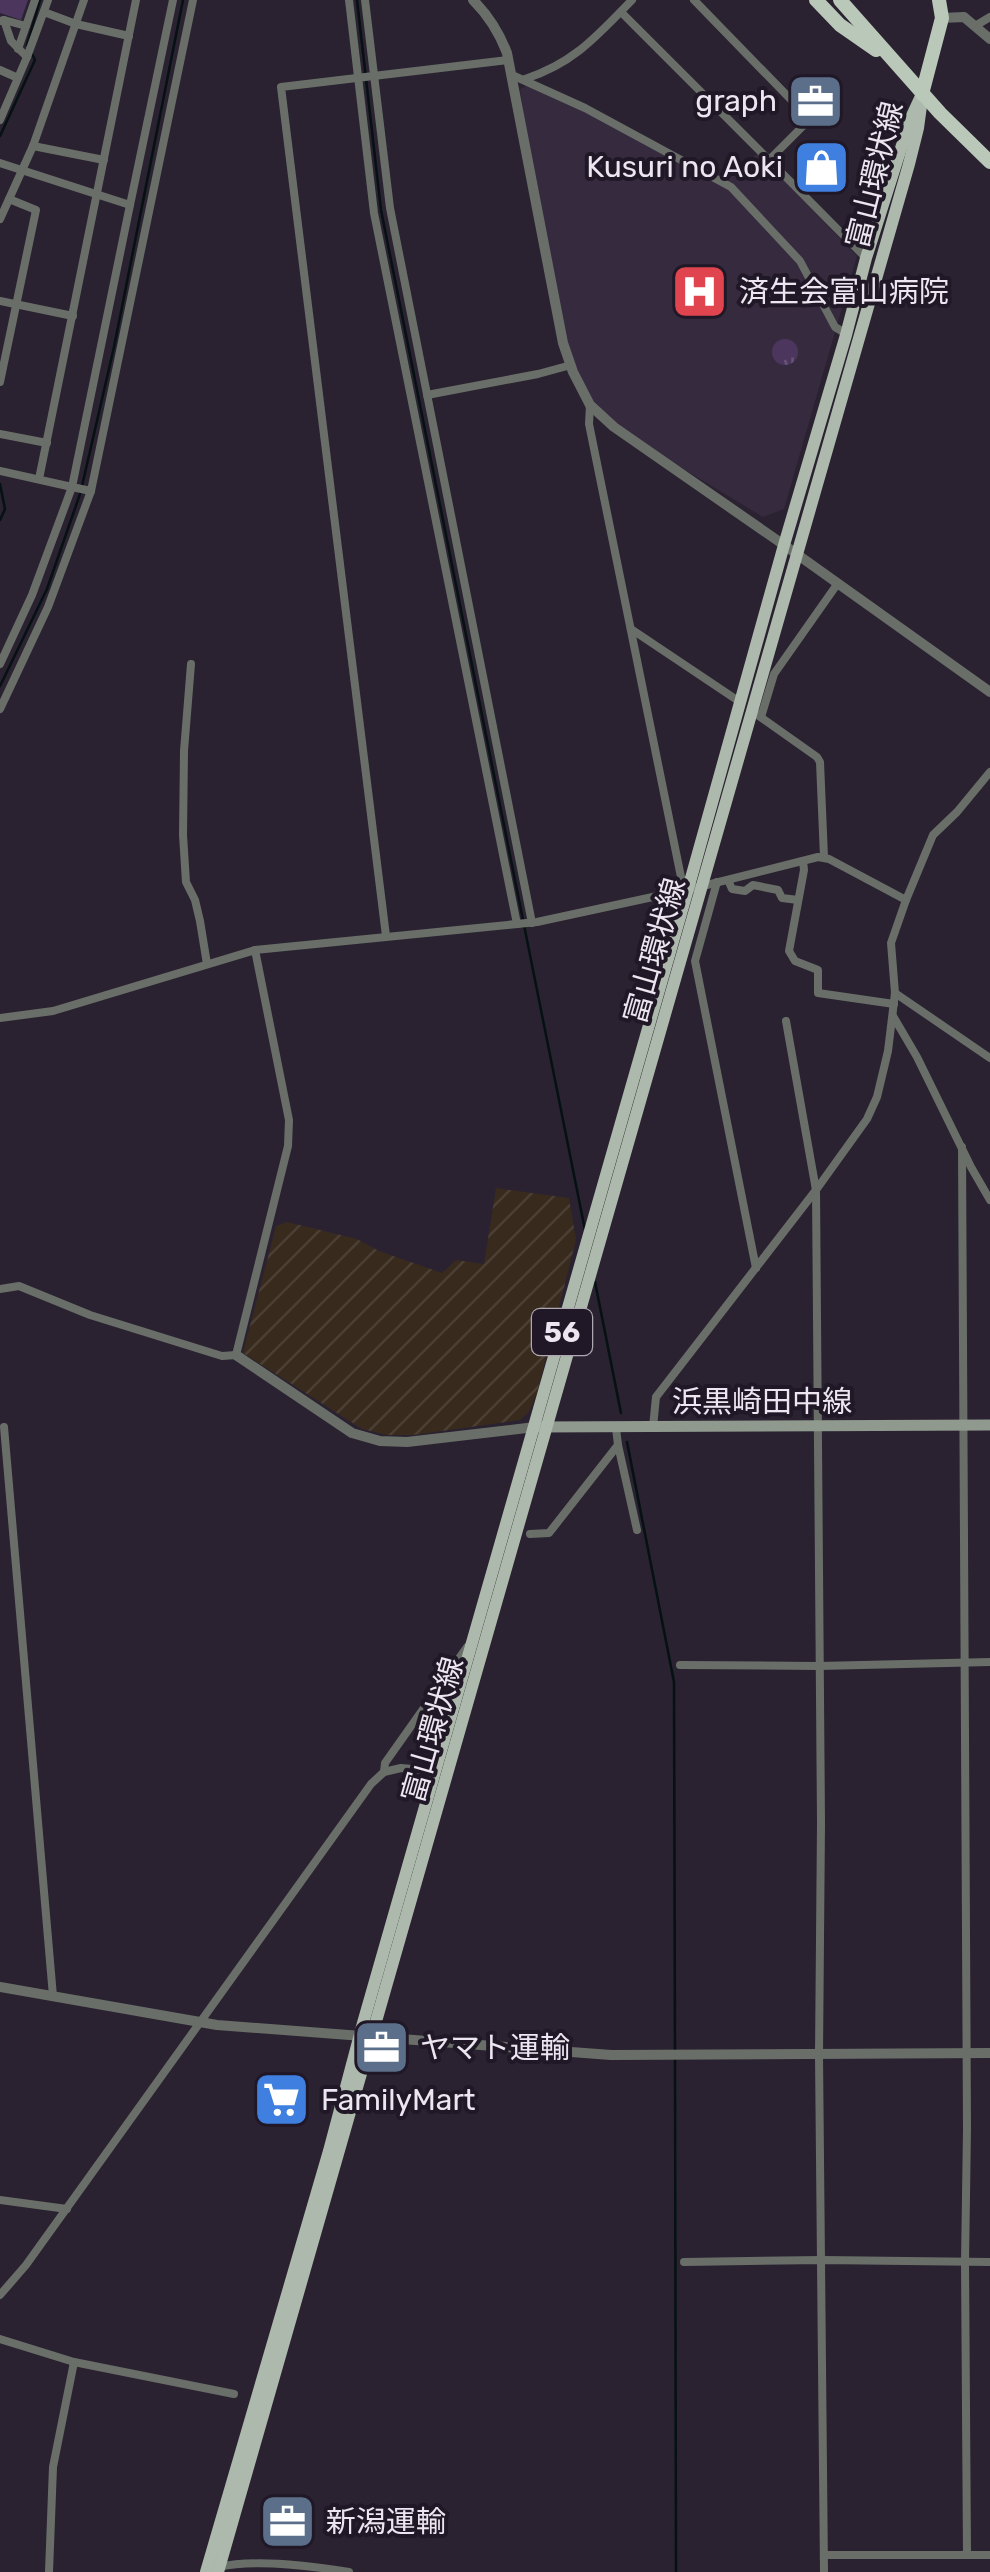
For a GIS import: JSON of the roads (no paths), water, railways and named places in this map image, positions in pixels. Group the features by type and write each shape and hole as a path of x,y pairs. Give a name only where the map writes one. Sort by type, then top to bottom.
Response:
{"highway":[{"path":"816,0 840,24 897,65"},
{"path":"840,0 922,94 990,162"},
{"path":"922,94 942,18 938,0"}],"main road":[{"name":"富山環状線","path":"852,336 866,258 922,94"},
{"name":"富山環状線","path":"209,2571 694,888 751,710 790,549 918,128 922,94"},
{"name":"浜黒崎田中線","path":"540,1427 990,1426"},
{"name":"富山環状線","path":"365,2037 473,1639 540,1427"}],"street":[{"path":"18,49 35,0"},
{"path":"0,120 48,0"},
{"path":"0,219 33,146 84,0"},
{"path":"40,480 136,0"},
{"path":"0,664 32,596 72,487 174,0"},
{"path":"0,708 48,607 91,491 193,0"},
{"path":"349,0 374,212 518,924"},
{"path":"365,0 390,208 532,922"},
{"path":"474,0 501,36 508,60 563,344 590,405 614,427 990,692"},
{"path":"525,79 552,70 581,51 632,0"},
{"path":"694,0 804,113 806,122 769,160"},
{"path":"44,12 129,36"},
{"path":"620,12 866,258"},
{"path":"942,18 964,17 990,40"},
{"path":"975,26 990,17"},
{"path":"2,20 26,26"},
{"path":"2,20 27,58"},
{"path":"386,936 280,87 508,60"},
{"path":"0,70 18,78"},
{"path":"512,74 586,108 731,187 800,261 836,327 852,336"},
{"path":"33,146 104,160"},
{"path":"0,163 130,205"},
{"path":"0,382 36,210 9,199"},
{"path":"0,300 74,316"},
{"path":"427,395 570,365"},
{"path":"590,405 589,424 681,877 694,888"},
{"path":"0,434 47,444"},
{"path":"0,470 91,491"},
{"path":"443,554 459,552"},
{"path":"751,710 838,583"},
{"path":"631,629 817,757 824,857"},
{"path":"191,664 183,835 186,882 195,900 207,964"},
{"path":"653,1428 656,1397 857,1136 877,1097 888,1051 895,994 892,943 906,900 933,835 990,772"},
{"path":"0,1018 53,1011 255,950 532,922 824,857 906,900"},
{"path":"803,862 789,951 796,961 818,970 818,994 894,1004"},
{"path":"728,880 732,889 745,891 752,885 778,890 782,898 798,900"},
{"path":"716,882 695,961 756,1268"},
{"path":"236,1355 288,1146 289,1120 255,950"},
{"path":"895,994 990,1058"},
{"path":"893,1016 990,1200"},
{"path":"786,1021 816,1190 824,2572"},
{"path":"962,1148 967,2555"},
{"path":"0,1289 19,1286 90,1316 222,1356 236,1355 366,1438 407,1442 540,1427"},
{"path":"4,1427 54,1996"},
{"path":"616,1428 637,1530"},
{"path":"530,1534 549,1533 618,1445"},
{"path":"384,1772 386,1762 473,1639"},
{"path":"680,1665 990,1662"},
{"path":"0,2295 67,2208 371,1784 384,1772 401,1768 436,1770"},
{"path":"0,1987 199,2022 611,2055 990,2053"},
{"path":"0,2200 67,2208"},
{"path":"684,2262 990,2262"},
{"path":"0,2339 74,2362 234,2394"},
{"path":"49,2572 53,2466 74,2362"},
{"path":"824,2554 990,2555"},
{"path":"209,2571 242,2565 349,2572"}],"waterway":[{"path":"27,45 40,0"},
{"path":"82,486 114,347 183,0"},
{"path":"357,0 381,210 585,1230"},
{"path":"0,136 35,60 31,52"},
{"path":"0,484 5,509 0,520"},
{"path":"0,686 47,589 80,494"},
{"path":"595,1282 621,1413"},
{"path":"627,1442 674,1682 675,2051"},
{"path":"675,2059 676,2572"}],"place":[{"name":"graph","path":"816,101"},
{"name":"Kusuri no Aoki","path":"822,167"},
{"name":"済生会富山病院","path":"700,292"},
{"name":"ヤマト運輸","path":"381,2048"},
{"name":"FamilyMart","path":"282,2100"},
{"name":"新潟運輸","path":"287,2522"}]}
